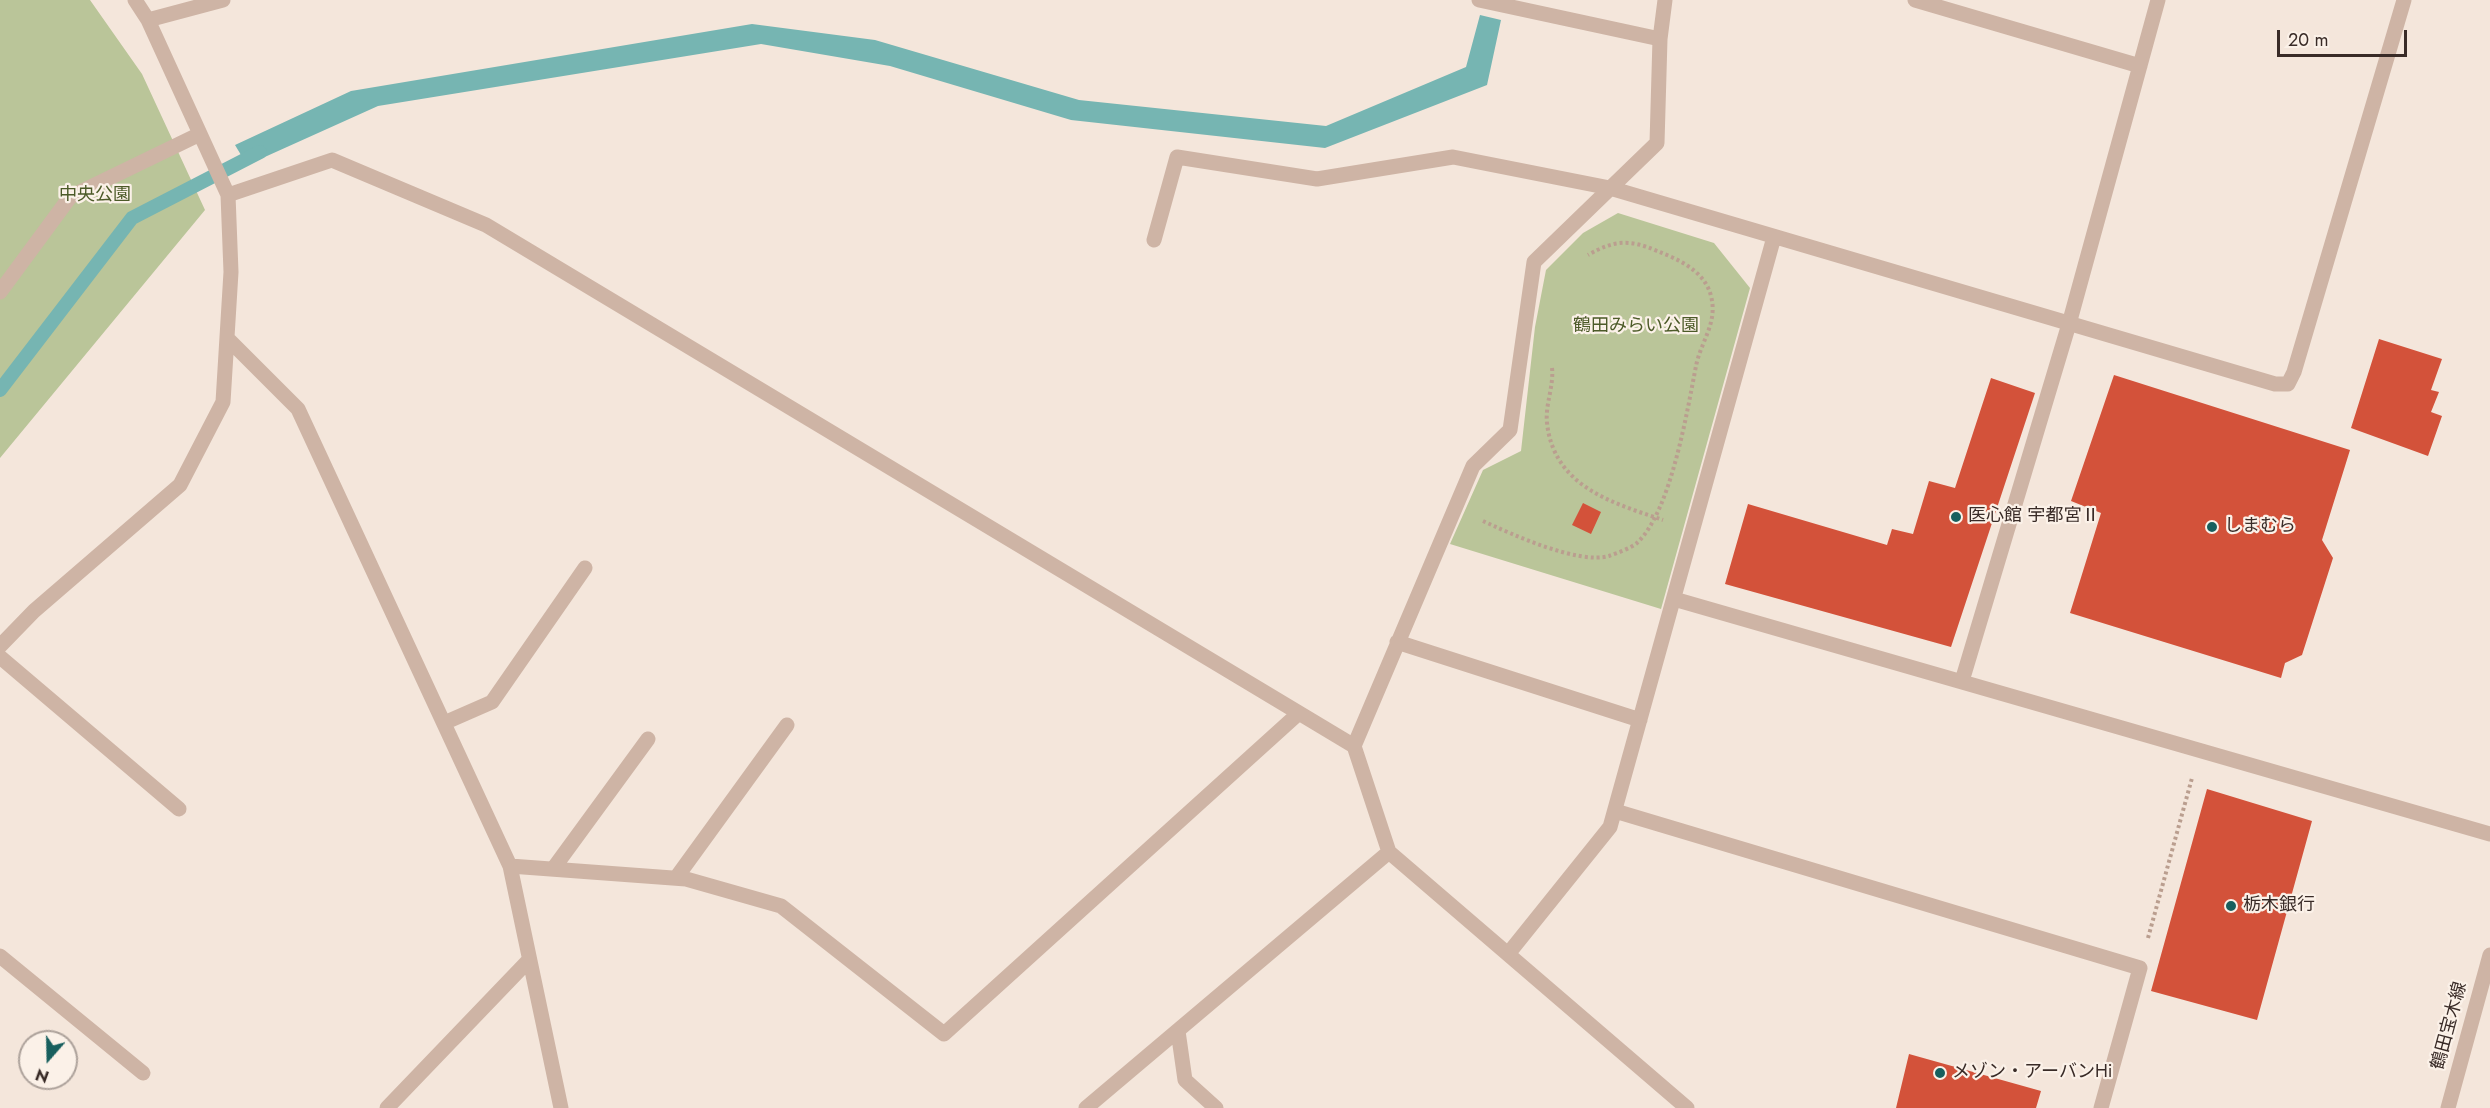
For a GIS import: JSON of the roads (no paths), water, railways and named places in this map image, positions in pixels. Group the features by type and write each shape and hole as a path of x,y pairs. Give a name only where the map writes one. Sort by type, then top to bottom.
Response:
{"street":[{"path":"0,646 34,611 180,485 223,402 231,272 228,195 148,20 135,0"},
{"path":"148,20 223,0"},
{"path":"1479,0 1660,39"},
{"path":"1665,0 1660,39 1657,143 1534,262 1510,430 1473,466 1354,746 1389,852 1687,1108"},
{"path":"1915,0 2140,66"},
{"path":"1962,681 2069,324 2158,0"},
{"path":"1154,240 1177,157 1317,179 1454,157 1610,188 2274,384 2288,384 2294,372 2404,0"},
{"path":"0,292 70,197 200,134"},
{"path":"228,195 332,160 486,225 1354,746"},
{"path":"1508,954 1610,827 1774,237"},
{"path":"227,338 298,409 510,866 561,1108"},
{"path":"444,723 492,702 585,568"},
{"path":"1674,599 2490,834"},
{"path":"1397,642 1640,720"},
{"path":"0,657 179,808"},
{"path":"510,866 686,879 782,906 944,1034 1299,713"},
{"path":"676,878 787,725"},
{"path":"553,869 648,739"},
{"path":"1615,811 2140,968 2102,1108"},
{"path":"1086,1108 1389,852"},
{"name":"鶴田宝木線","path":"2448,1108 2490,955"},
{"path":"0,956 143,1073"},
{"path":"387,1108 530,960"},
{"path":"1178,1031 1185,1080 1216,1108"}],"water":[{"path":"1480,15 1501,20 1487,85 1325,148 1071,120 890,66 761,44 378,106 247,165 235,145 351,91 752,24 875,40 1079,100 1326,126 1466,67"}],"waterway":[{"path":"0,390 132,218 260,152"}],"place":[{"name":"医心館 宇都宮Ⅱ","path":"1956,517"},
{"name":"しまむら","path":"2212,527"},
{"name":"栃木銀行","path":"2231,906"},
{"name":"メゾン・アーバンHi","path":"1940,1073"}],"park label":[{"name":"中央公園","path":"95,196"},
{"name":"鶴田みらい公園","path":"1636,327"}]}
